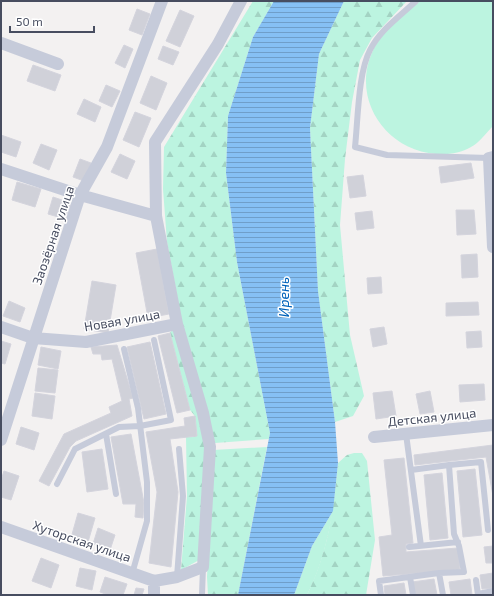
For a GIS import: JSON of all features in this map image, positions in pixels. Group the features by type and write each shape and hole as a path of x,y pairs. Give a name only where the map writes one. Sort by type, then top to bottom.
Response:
{"street":[{"name":"Заозёрная улица","path":"1,440 80,195 107,147 162,1"},
{"path":"154,595 154,581 177,577 203,567 210,447 203,413 177,324 156,216 155,142 218,44 241,1"},
{"path":"1,43 58,64"},
{"path":"491,157 493,248"},
{"path":"1,169 80,195 156,216"},
{"name":"Новая улица","path":"1,327 33,338 86,342 177,324"},
{"name":"Детская улица","path":"374,438 493,425"},
{"name":"Хуторская улица","path":"1,527 154,581"}],"lane":[{"path":"416,1 381,34 369,51 362,75 355,147 387,155 491,157"},
{"path":"57,484 75,449 119,427 140,426 171,420 154,340"},
{"path":"124,349 138,408 147,482 147,521 132,574"},
{"path":"106,434 116,494"},
{"path":"406,434 421,546"},
{"path":"177,577 183,496 179,448"},
{"path":"411,470 481,462 488,530"},
{"path":"381,595 379,581 439,573 464,572 458,542 454,534 449,465"},
{"path":"409,547 458,542"},
{"path":"202,595 203,567"},
{"path":"439,573 443,595"},
{"path":"410,577 413,595"},
{"path":"476,580 478,595 493,591"}],"green space":[{"path":"253,1 274,1 253,37 228,116 226,173 237,262 270,433 269,439 215,443 185,338 167,242 163,189 164,147"},
{"path":"344,1 407,1 372,38 360,60 352,102 345,159 340,225 350,335 364,396 353,416 335,422 318,291 310,128 319,54"},
{"path":"420,1 493,1 493,126 474,145 459,152 450,154 436,154 417,150 400,142 386,130 375,115 368,99 366,80 369,62 377,43 391,26"},
{"path":"176,329 208,448 201,559 181,570 187,496 186,437 197,436 195,416 190,410 170,333 172,330"},
{"path":"267,447 238,595 208,595 207,577 213,450"},
{"path":"362,453 367,461 375,540 366,595 307,595 320,562 329,530 338,463 347,455"},
{"path":"333,511 323,554 312,585 307,595 294,595 312,546"}],"water":[{"name":"Ирень","path":"274,1 344,1 319,54 310,128 318,291 335,422 338,463 333,511 312,546 294,595 238,595 270,433 237,262 226,173 228,116 253,37"}],"building":[{"path":"137,9 150,14 142,35 129,30"},
{"path":"180,10 194,16 180,47 166,41"},
{"path":"124,45 133,49 125,68 115,63"},
{"path":"163,46 179,52 173,65 158,59"},
{"path":"33,65 61,75 55,91 27,81"},
{"path":"151,76 167,83 156,110 140,103"},
{"path":"106,85 120,91 112,107 99,101"},
{"path":"84,99 101,107 95,122 77,114"},
{"path":"135,112 151,118 139,147 123,140"},
{"path":"1,135 21,142 16,157 1,152"},
{"path":"41,144 57,150 49,170 33,163"},
{"path":"120,154 135,161 127,179 111,172"},
{"path":"80,159 91,163 84,181 73,177"},
{"path":"471,163 474,178 441,183 439,167"},
{"path":"363,175 366,196 350,198 347,177"},
{"path":"17,182 41,189 35,207 12,200"},
{"path":"53,197 71,203 65,219 48,214"},
{"path":"456,210 474,210 476,234 457,235"},
{"path":"372,211 374,228 357,230 355,213"},
{"path":"157,249 169,314 148,318 136,253"},
{"path":"477,254 478,277 462,278 461,255"},
{"path":"381,277 382,293 368,294 367,278"},
{"path":"92,281 116,285 108,333 84,329"},
{"path":"9,301 25,308 20,322 3,316"},
{"path":"478,302 479,315 446,316 446,303"},
{"path":"384,327 387,344 373,347 370,329"},
{"path":"481,331 482,347 467,348 466,332"},
{"path":"170,333 190,410 177,413 158,336"},
{"path":"1,341 11,344 5,364 1,363"},
{"path":"150,342 166,414 144,419 127,347"},
{"path":"117,345 133,398 129,399 132,416 76,441 70,447 49,486 39,481 64,434 111,413 109,407 122,401 112,359 102,360 101,354 93,354 91,347"},
{"path":"41,347 61,351 58,369 38,365"},
{"path":"38,368 58,370 55,393 35,391"},
{"path":"484,384 485,400 460,402 459,385"},
{"path":"392,391 396,416 376,419 373,393"},
{"path":"430,391 434,412 420,414 416,394"},
{"path":"35,393 55,396 52,419 32,416"},
{"path":"195,416 197,436 170,439 178,492 171,567 149,563 157,492 146,432 185,426 184,418"},
{"path":"21,427 39,433 34,450 16,444"},
{"path":"131,434 144,503 143,518 135,517 136,504 123,504 111,437"},
{"path":"493,445 493,496 486,457 415,465 414,455"},
{"path":"102,449 108,489 87,492 82,452"},
{"path":"404,458 413,543 406,544 406,552 458,548 460,570 383,576 379,537 392,535 384,460"},
{"path":"475,469 482,535 463,537 457,471"},
{"path":"4,471 19,476 11,500 1,497 1,480"},
{"path":"442,473 448,538 430,540 424,475"},
{"path":"78,513 95,518 88,542 71,538"},
{"path":"98,528 115,535 110,550 93,544"},
{"path":"493,546 493,563 486,563 484,547"},
{"path":"41,558 59,565 51,588 32,581"},
{"path":"80,568 96,571 92,590 76,586"},
{"path":"493,573 493,588 482,589 480,575"},
{"path":"105,577 127,584 123,595 108,595 100,592"},
{"path":"434,579 437,595 414,595 412,582"},
{"path":"470,579 472,595 451,595 449,582"},
{"path":"404,583 406,595 385,595 384,586"},
{"path":"136,588 144,589 142,595 134,595"}]}
